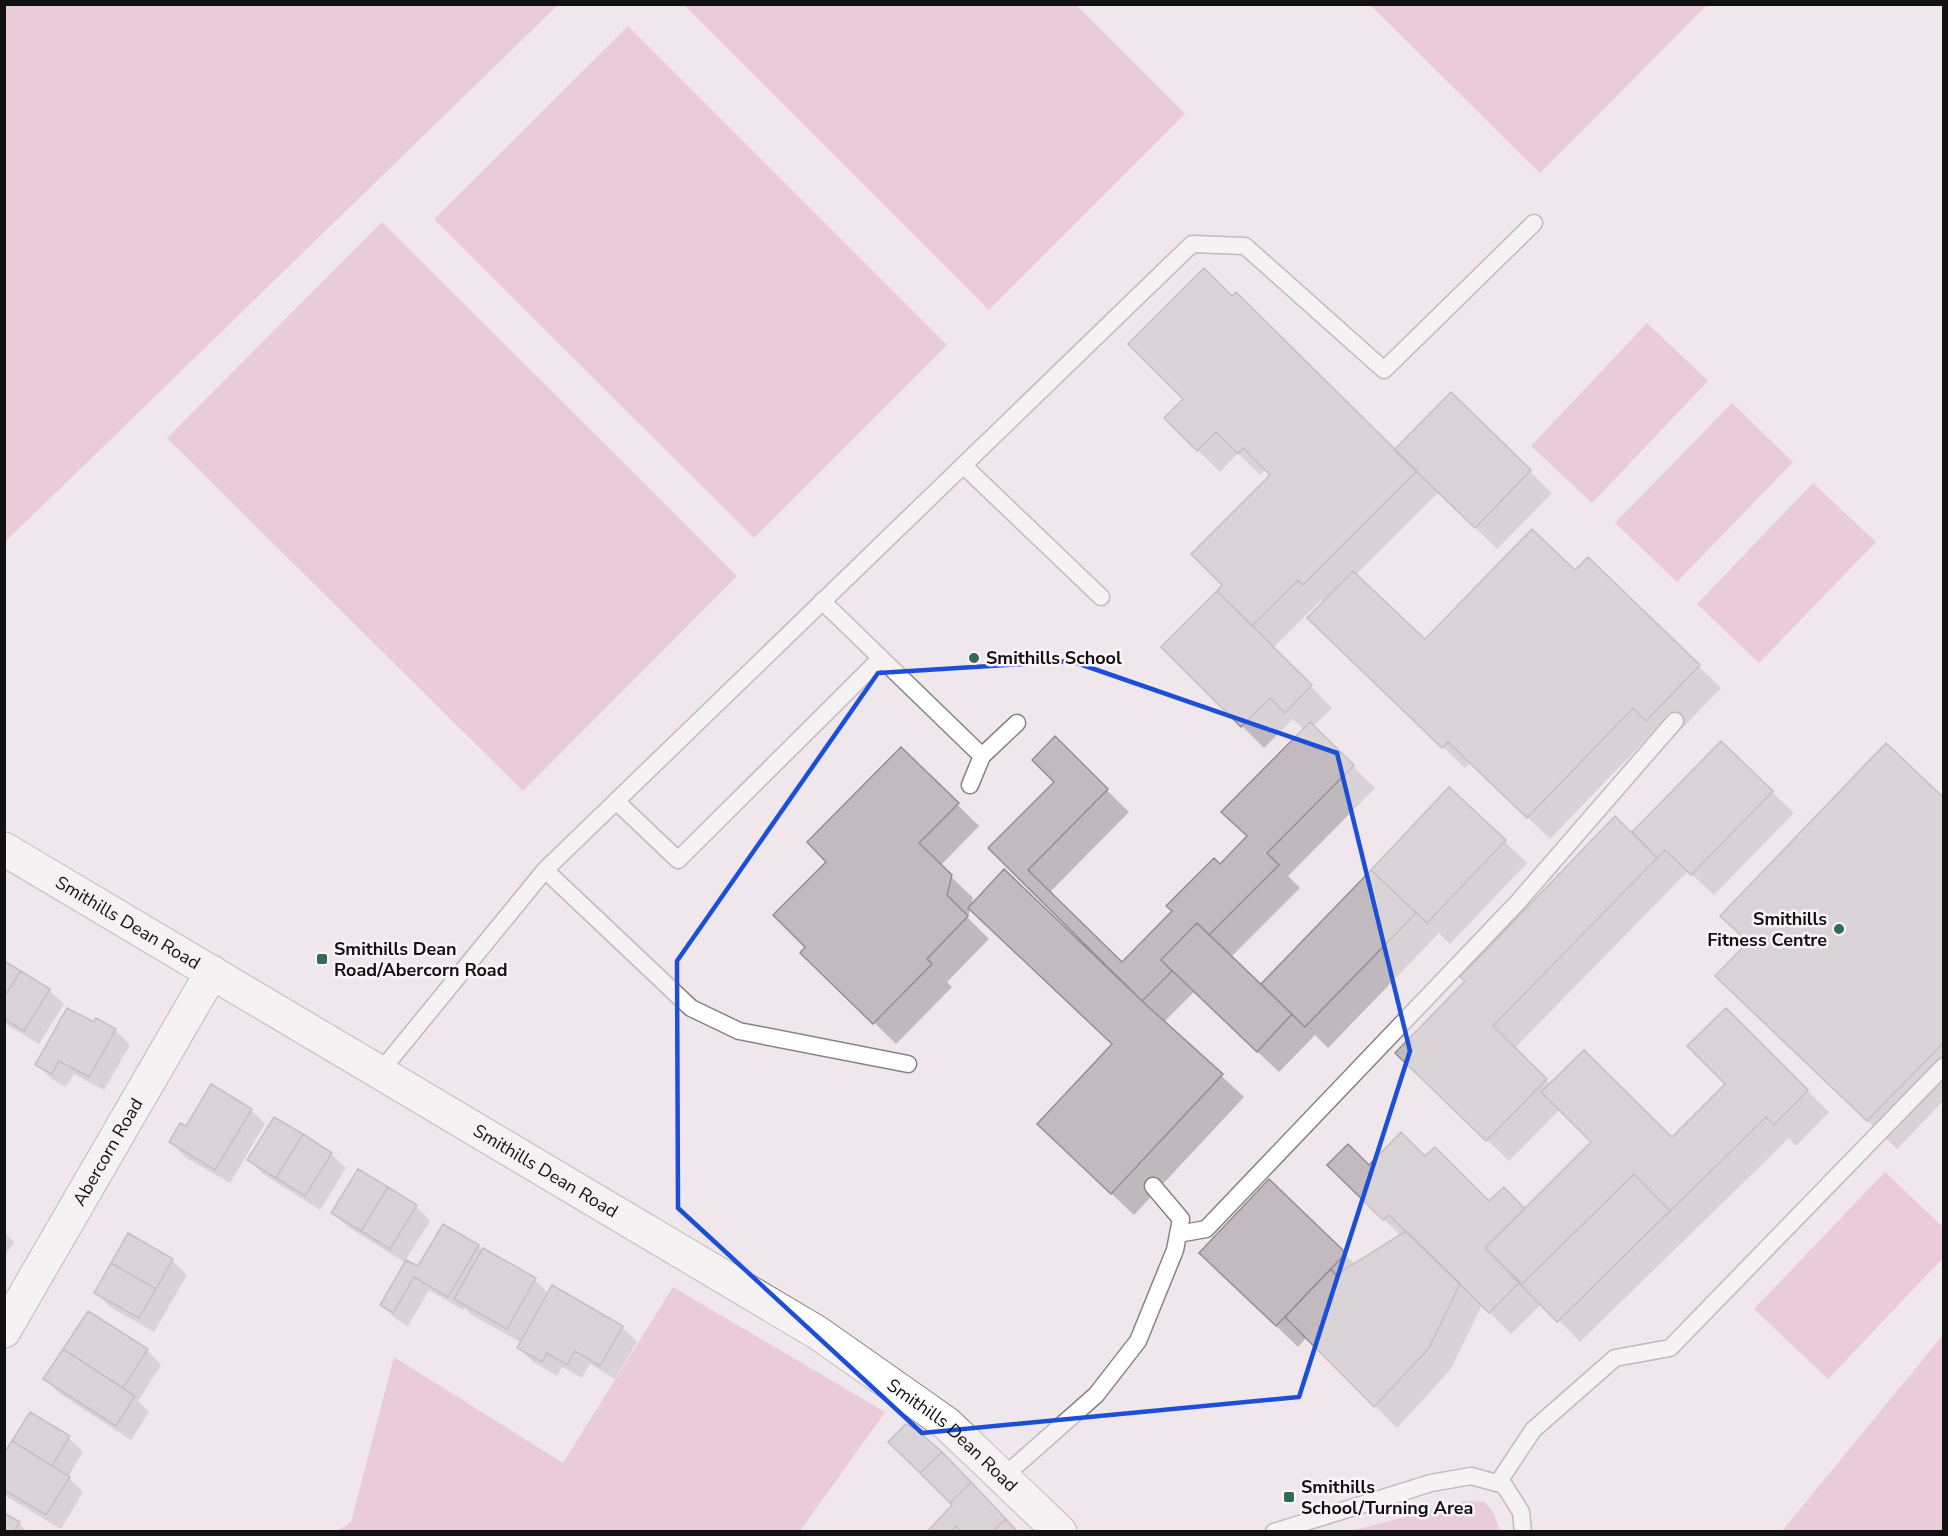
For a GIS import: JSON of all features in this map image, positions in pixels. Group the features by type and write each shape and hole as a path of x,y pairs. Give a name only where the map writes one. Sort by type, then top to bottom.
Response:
{"street":[{"name":"Smithills Dean Road","path":"4,849 818,1333 946,1423 1060,1532"},
{"name":"Abercorn Road","path":"4,1331 212,972"}],"lane":[{"path":"380,1072 545,870 1192,244 1245,246 1384,370 1534,223"},
{"path":"963,465 1101,597"},
{"path":"822,601 982,756"},
{"path":"616,801 678,860 880,658"},
{"path":"1178,1234 1206,1229 1518,902 1675,722"},
{"path":"970,785 982,756 1017,723"},
{"path":"545,870 691,1008 739,1031 908,1064"},
{"path":"1497,1483 1533,1430 1615,1358 1670,1348 1944,1066"},
{"path":"1003,1478 1096,1395 1138,1341 1175,1250 1181,1219 1153,1186"},
{"path":"1274,1532 1431,1483 1471,1476 1504,1485 1521,1512 1523,1532"}],"highlighted area":[{"path":"1071,661 1337,753 1410,1051 1299,1397 922,1433 678,1208 677,961 878,673"}],"shaded area":[{"path":"5,4 558,4 558,5 5,542"},
{"path":"684,5 1076,5 1185,114 989,310"},
{"path":"1370,5 1707,5 1540,173"},
{"path":"628,26 947,345 754,538 434,219"},
{"path":"382,222 737,576 523,791 167,438"},
{"path":"1647,323 1708,381 1592,503 1531,446"},
{"path":"1732,403 1793,462 1677,582 1615,523"},
{"path":"1813,483 1876,542 1759,663 1697,604"},
{"path":"1885,1172 1943,1227 1943,1258 1828,1379 1754,1309"},
{"path":"673,1287 885,1412 800,1531 337,1531 351,1522 394,1357 563,1463"},
{"path":"1943,1335 1943,1531 1782,1531"},
{"path":"1465,1501 1485,1502 1494,1514 1500,1531 1351,1531"}],"building":[{"path":"1204,268 1232,296 1236,292 1417,471 1303,585 1298,580 1252,626 1217,591 1222,585 1191,554 1270,475 1243,448 1238,454 1216,432 1197,451 1164,418 1183,399 1128,344"},
{"path":"1451,392 1531,470 1475,528 1394,450"},
{"path":"1532,529 1575,570 1588,557 1700,665 1646,721 1633,708 1527,818 1448,742 1442,748 1307,618 1353,571 1425,639"},
{"path":"1217,591 1312,685 1285,713 1270,698 1241,727 1161,647"},
{"path":"1310,722 1354,765 1267,853 1279,865 1209,935 1197,923 1161,960 1172,971 1142,1001 988,848 1054,782 1032,760 1055,736 1108,789 1028,870 1122,962 1172,911 1166,906 1214,858 1220,864 1247,836 1221,812"},
{"path":"1721,741 1773,791 1691,875 1665,850 1657,858 1632,832"},
{"name":"Smithills Fitness Centre","path":"1886,743 1944,798 1944,1042 1867,1121 1715,976 1748,942 1720,916"},
{"path":"901,747 959,803 919,843 952,875 947,895 968,916 927,959 932,964 873,1024 800,953 805,947 773,915 826,862 807,842"},
{"path":"1449,787 1506,840 1427,923 1371,870"},
{"path":"1615,816 1657,858 1493,1026 1547,1079 1486,1141 1395,1053 1465,981 1460,977"},
{"path":"1004,869 1142,1001 1223,1074 1111,1194 1037,1124 1112,1044 968,908"},
{"path":"1371,870 1416,913 1305,1027 1261,984"},
{"path":"1197,923 1292,1014 1257,1052 1161,960"},
{"path":"4,961 21,971 4,997"},
{"path":"21,971 50,989 24,1031 4,1019 4,997"},
{"path":"67,1008 94,1022 96,1018 116,1029 89,1077 59,1061 52,1074 35,1065"},
{"path":"1726,1008 1808,1090 1774,1125 1766,1117 1670,1211 1634,1174 1521,1285 1485,1248 1591,1142 1541,1092 1584,1050 1672,1137 1725,1084 1687,1046"},
{"path":"211,1084 252,1109 215,1170 169,1142 180,1123 186,1126"},
{"path":"274,1117 303,1134 276,1178 247,1160"},
{"path":"1401,1132 1425,1156 1435,1147 1489,1201 1504,1187 1525,1209 1485,1248 1520,1282 1489,1313 1389,1215 1383,1220 1327,1165 1348,1144 1369,1165"},
{"path":"303,1134 332,1153 305,1196 276,1178"},
{"path":"358,1169 388,1187 361,1231 331,1213"},
{"path":"1634,1174 1670,1211 1557,1322 1521,1285"},
{"path":"1269,1179 1346,1253 1276,1326 1199,1253"},
{"path":"388,1187 417,1205 390,1249 361,1231"},
{"path":"443,1224 479,1245 448,1297 414,1277 393,1313 380,1305 406,1260 418,1266"},
{"path":"1406,1231 1460,1284 1429,1348 1374,1407 1285,1317 1331,1269 1336,1275"},
{"path":"128,1233 173,1259 156,1289 111,1263"},
{"path":"483,1248 536,1278 507,1329 454,1299"},
{"path":"111,1263 156,1289 139,1318 94,1293"},
{"path":"552,1285 623,1326 600,1366 575,1351 567,1365 547,1353 542,1362 517,1348"},
{"path":"88,1311 148,1349 123,1388 63,1349"},
{"path":"63,1349 135,1396 116,1426 43,1379"},
{"path":"30,1412 70,1436 52,1466 12,1441"},
{"path":"906,1424 917,1430 942,1452 920,1473 888,1442"},
{"path":"12,1441 70,1477 46,1515 4,1490 4,1453"},
{"path":"942,1452 971,1482 950,1503 920,1473"},
{"path":"971,1482 1006,1519 992,1532 961,1532 956,1526 950,1532 927,1532 952,1505 950,1503"},
{"path":"4,1513 20,1522 14,1532 4,1532"},
{"path":"1006,1519 1018,1532 992,1532"}],"place":[{"name":"Smithills School","path":"974,658"},
{"name":"Smithills Fitness Centre","path":"1839,929"},
{"name":"Smithills Dean Road/Abercorn Road","path":"322,959"},
{"name":"Smithills School/Turning Area","path":"1289,1497"}]}
